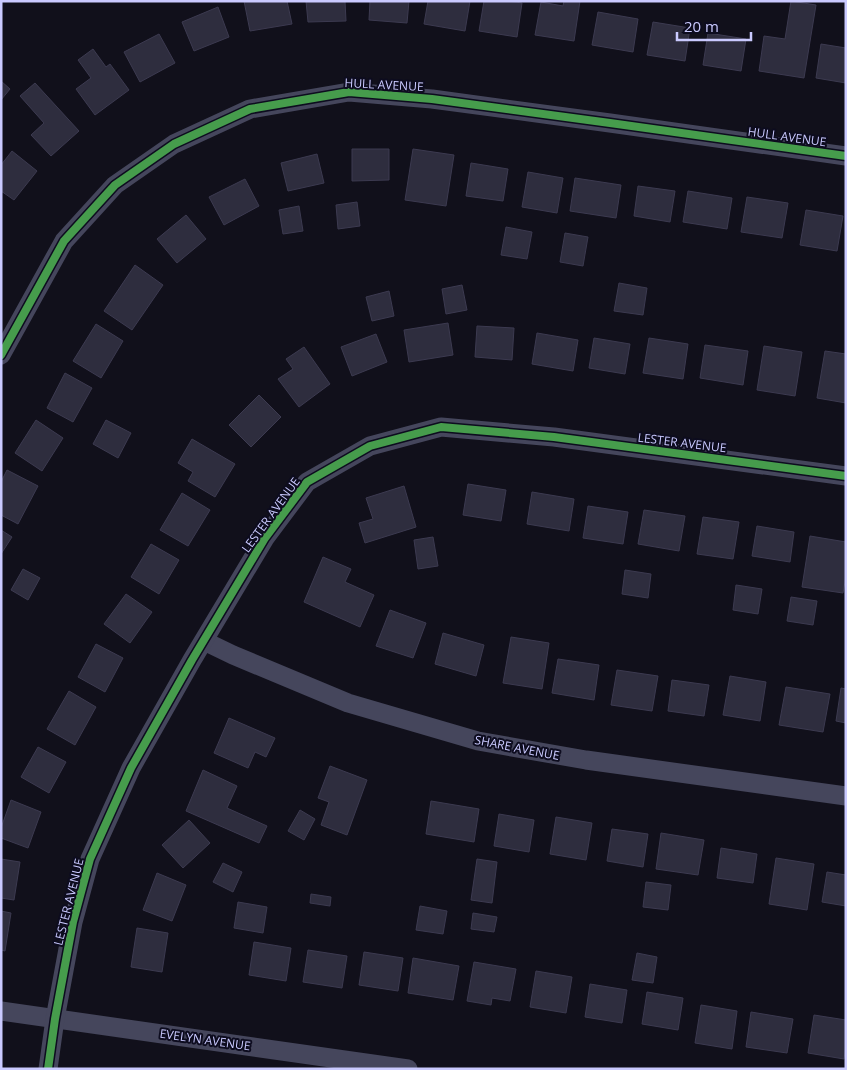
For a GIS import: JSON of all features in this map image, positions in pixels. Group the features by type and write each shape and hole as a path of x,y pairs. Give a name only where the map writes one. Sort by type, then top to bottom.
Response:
{"street":[{"name":"HULL AVENUE","path":"1,355 64,241 115,185 174,144 250,109 348,92 432,99 846,156"},
{"name":"LESTER AVENUE","path":"48,1069 73,922 90,859 131,768 192,660 265,538 307,482 370,446 441,427 554,437 846,476"},
{"name":"SHARE AVENUE","path":"204,641 348,703 478,741 586,760 846,796"},
{"name":"EVELYN AVENUE","path":"1,1011 408,1069"}],"building":[{"path":"244,1 287,1 292,24 250,31"},
{"path":"306,1 345,1 346,21 308,22"},
{"path":"370,1 409,1 407,23 369,20"},
{"path":"428,1 470,1 465,31 424,24"},
{"path":"484,1 522,3 517,37 479,31"},
{"path":"564,1 580,1 574,41 535,35 541,2 563,6"},
{"path":"791,1 816,5 804,78 759,71 764,36 785,39"},
{"path":"218,7 229,37 194,51 182,22"},
{"path":"598,12 638,19 633,52 592,45"},
{"path":"653,22 690,28 685,61 647,55"},
{"path":"708,33 746,39 741,71 703,65"},
{"path":"159,34 175,63 140,82 124,52"},
{"path":"821,44 846,48 846,83 816,78"},
{"path":"93,49 106,67 110,64 129,90 95,115 76,89 91,78 78,60"},
{"path":"1,81 10,89 1,100"},
{"path":"35,83 79,131 51,156 31,135 44,123 20,96"},
{"path":"352,149 389,149 389,180 352,181"},
{"path":"413,149 454,155 446,206 405,200"},
{"path":"12,151 37,171 14,200 1,191 1,165"},
{"path":"317,154 324,183 288,191 281,163"},
{"path":"471,163 508,169 503,201 466,196"},
{"path":"528,172 563,178 557,213 522,207"},
{"path":"575,178 621,185 616,218 570,211"},
{"path":"245,179 259,206 224,225 209,197"},
{"path":"638,186 675,191 670,222 634,216"},
{"path":"688,191 732,198 727,229 683,222"},
{"path":"747,197 788,203 782,238 741,232"},
{"path":"357,202 360,226 338,229 336,205"},
{"path":"299,206 303,231 283,234 279,210"},
{"path":"806,210 843,216 837,251 800,245"},
{"path":"186,215 206,239 177,263 157,239"},
{"path":"506,227 532,232 527,259 501,255"},
{"path":"565,233 588,237 583,266 560,262"},
{"path":"135,265 163,285 132,330 104,311"},
{"path":"619,283 647,288 643,315 614,311"},
{"path":"462,285 467,310 446,314 442,289"},
{"path":"389,291 394,316 372,321 366,297"},
{"path":"448,323 453,355 409,362 404,330"},
{"path":"96,324 123,341 101,378 73,361"},
{"path":"477,326 514,328 512,360 475,357"},
{"path":"537,333 578,340 573,371 532,364"},
{"path":"376,334 387,362 352,376 341,347"},
{"path":"594,338 630,344 625,374 589,368"},
{"path":"649,338 688,344 683,379 643,373"},
{"path":"705,345 748,351 743,385 700,378"},
{"path":"764,346 802,352 795,396 757,390"},
{"path":"304,347 330,384 299,407 278,379 293,369 286,359"},
{"path":"825,351 846,354 846,403 817,398"},
{"path":"65,373 92,388 73,422 47,408"},
{"path":"259,395 281,417 251,447 229,425"},
{"path":"36,420 63,438 42,471 15,453"},
{"path":"106,420 131,433 118,458 93,444"},
{"path":"192,439 235,464 215,497 188,481 193,472 178,463"},
{"path":"7,470 38,486 18,524 1,515 1,482"},
{"path":"468,484 506,490 501,521 463,515"},
{"path":"404,486 416,527 365,543 359,523 373,519 366,498"},
{"path":"532,492 574,499 569,531 527,524"},
{"path":"182,493 210,510 188,546 160,530"},
{"path":"588,506 628,512 623,544 583,538"},
{"path":"644,510 685,516 679,551 638,544"},
{"path":"703,517 739,522 733,559 697,554"},
{"path":"757,526 794,532 790,562 752,556"},
{"path":"1,530 12,537 1,554"},
{"path":"810,536 846,542 846,576 843,593 802,587"},
{"path":"433,537 438,566 418,569 414,540"},
{"path":"151,544 179,560 159,594 131,577"},
{"path":"323,557 351,569 345,582 374,595 360,627 304,602"},
{"path":"23,569 40,578 28,600 11,590"},
{"path":"625,570 651,574 648,598 622,594"},
{"path":"736,585 762,589 758,614 733,610"},
{"path":"126,594 152,612 130,643 104,624"},
{"path":"791,597 817,601 813,625 787,621"},
{"path":"390,610 426,623 413,658 376,646"},
{"path":"443,633 484,645 476,676 435,664"},
{"path":"511,637 549,643 542,689 503,683"},
{"path":"96,644 123,658 105,692 78,677"},
{"path":"558,659 599,665 594,700 552,693"},
{"path":"617,670 658,676 652,711 611,705"},
{"path":"730,676 766,682 760,721 723,715"},
{"path":"672,680 709,685 704,716 668,711"},
{"path":"786,687 830,694 823,732 779,725"},
{"path":"841,688 846,689 846,723 836,721"},
{"path":"69,691 96,707 75,745 47,729"},
{"path":"229,718 275,738 266,757 255,752 248,768 214,753"},
{"path":"38,747 66,762 49,793 21,777"},
{"path":"330,766 367,780 347,835 321,825 329,802 318,798"},
{"path":"203,770 237,786 227,808 267,826 259,843 186,811"},
{"path":"11,800 41,812 28,848 1,838 1,828"},
{"path":"431,801 479,809 474,842 426,834"},
{"path":"300,810 315,819 304,840 288,831"},
{"path":"499,814 534,820 529,852 494,846"},
{"path":"556,817 592,823 586,860 550,854"},
{"path":"189,820 210,843 183,868 162,845"},
{"path":"612,829 648,834 643,867 607,861"},
{"path":"661,833 704,840 698,875 656,869"},
{"path":"721,848 757,854 753,883 717,878"},
{"path":"776,858 814,864 807,910 769,904"},
{"path":"1,859 20,862 14,900 1,898"},
{"path":"477,859 497,862 492,903 471,900"},
{"path":"223,863 242,872 233,892 213,882"},
{"path":"827,872 846,875 846,906 822,902"},
{"path":"157,873 186,885 172,921 143,910"},
{"path":"646,882 671,885 668,910 643,907"},
{"path":"311,894 331,897 330,906 310,903"},
{"path":"238,902 267,907 263,933 234,928"},
{"path":"420,906 447,911 443,934 416,930"},
{"path":"1,911 11,913 5,951 1,950"},
{"path":"473,913 497,917 494,932 471,929"},
{"path":"137,928 168,933 162,972 131,967"},
{"path":"254,942 291,948 286,981 249,975"},
{"path":"308,950 347,956 342,988 303,982"},
{"path":"364,952 403,958 398,991 359,985"},
{"path":"637,953 657,957 653,983 632,980"},
{"path":"413,958 459,966 453,1000 408,993"},
{"path":"474,962 516,969 510,1001 492,998 491,1005 467,1001"},
{"path":"536,971 572,977 566,1013 530,1007"},
{"path":"590,984 627,990 622,1023 585,1017"},
{"path":"647,992 683,998 678,1030 642,1024"},
{"path":"701,1005 737,1011 732,1049 695,1043"},
{"path":"751,1012 793,1019 787,1053 746,1047"},
{"path":"814,1015 846,1020 844,1059 808,1053"}],"cycle path":[{"path":"1,355 64,241 115,185 174,144 250,109 349,92 432,99 846,156"},
{"path":"48,1069 73,922 90,859 131,768 192,660 265,538 307,482 370,446 441,427 554,437 846,476"}]}
